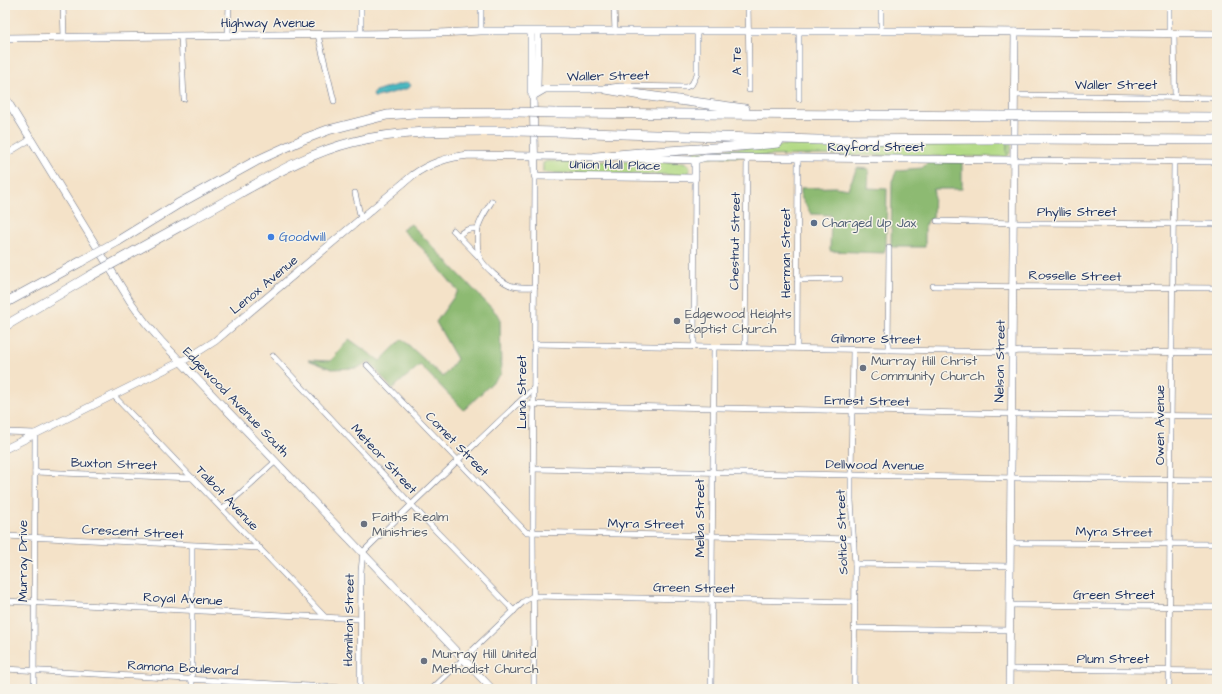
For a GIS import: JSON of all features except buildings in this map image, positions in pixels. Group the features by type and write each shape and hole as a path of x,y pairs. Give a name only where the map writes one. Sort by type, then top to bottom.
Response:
{"highway":[{"path":"606,88 641,95 750,109 836,115"},
{"path":"5,303 82,261 178,204 256,162 304,139 328,130 387,115 414,113 517,112 1217,118"},
{"path":"5,326 90,276 289,166 321,152 352,142 380,136 435,131 516,131 818,140 1217,140"},
{"path":"596,157 818,140"}],"street":[{"path":"63,5 64,37"},
{"path":"228,35 229,5"},
{"path":"361,5 361,34"},
{"path":"481,5 482,32"},
{"path":"614,5 614,32"},
{"name":"A Te","path":"748,5 748,90"},
{"path":"881,5 881,31"},
{"path":"1169,5 1175,98"},
{"name":"Waller Street","path":"533,96 545,89 606,88 620,86 686,87 692,84 697,74 698,31"},
{"path":"799,31 800,98"},
{"path":"534,32 881,31 1217,34"},
{"name":"Highway Avenue","path":"5,38 534,32"},
{"name":"Luna Street","path":"534,32 531,92 533,96 535,157 533,532 534,689"},
{"name":"Nelson Street","path":"1009,689 1015,32"},
{"path":"318,35 334,101"},
{"path":"181,36 184,99"},
{"name":"Waller Street","path":"1014,96 1217,98"},
{"name":"Edgewood Avenue South","path":"5,97 130,301 145,322 162,342 492,689"},
{"path":"5,155 31,139"},
{"name":"Lenox Avenue","path":"5,449 190,356 215,341 412,175 423,168 440,161 469,155 518,155 535,157"},
{"name":"Rayford Street","path":"535,157 695,160 706,157 1217,162"},
{"name":"Chestnut Street","path":"745,348 747,158"},
{"name":"Herman Street","path":"797,348 798,158"},
{"path":"694,347 695,160"},
{"name":"Owen Avenue","path":"1170,689 1170,479 1174,162"},
{"name":"Union Hall Place","path":"535,176 695,178"},
{"path":"355,193 361,219"},
{"path":"481,260 478,254 478,229 480,221 492,201"},
{"name":"Phyllis Street","path":"937,221 1217,224"},
{"path":"458,236 471,228 478,229"},
{"path":"453,230 500,280 518,287 534,287"},
{"path":"888,350 889,248"},
{"path":"797,280 840,280"},
{"name":"Rosselle Street","path":"933,286 1217,288"},
{"name":"Gilmore Street","path":"534,344 1012,352 1217,352"},
{"name":"Melba Street","path":"711,689 712,409 714,348"},
{"name":"Soltice Street","path":"853,350 851,500 855,564 854,689"},
{"name":"Meteor Street","path":"273,356 514,611"},
{"name":"Comet Street","path":"367,365 526,532 533,532"},
{"path":"363,552 534,388"},
{"name":"Talbot Avenue","path":"114,395 325,617"},
{"name":"Ernest Street","path":"517,404 851,412 1217,416"},
{"path":"5,432 35,433"},
{"name":"Murray Drive","path":"34,689 35,433"},
{"path":"222,509 276,461"},
{"name":"Dellwood Avenue","path":"534,469 851,476 1217,480"},
{"name":"Buxton Street","path":"35,472 193,478"},
{"name":"Myra Street","path":"533,532 854,539"},
{"name":"Crescent Street","path":"5,536 260,548"},
{"name":"Myra Street","path":"1011,542 1217,544"},
{"path":"192,546 192,689"},
{"name":"Hamilton Street","path":"360,689 361,571 363,552"},
{"path":"855,564 1010,566"},
{"path":"432,689 523,602 533,596"},
{"name":"Green Street","path":"533,596 855,602"},
{"name":"Royal Avenue","path":"5,601 360,619"},
{"name":"Green Street","path":"1010,605 1217,607"},
{"path":"855,628 1010,630"},
{"name":"Ramona Boulevard","path":"5,669 360,689"},
{"name":"Plum Street","path":"1010,669 1217,671"}],"green space":[{"path":"1007,141 1007,154 1008,141 1011,141 1011,148 1006,157 812,155 698,157 654,156 824,142"},
{"path":"547,161 684,162 689,165 690,168 689,174 685,175 547,173 543,172 543,163"},
{"path":"928,162 962,162 962,189 934,189 933,219 928,220 927,224 925,224 925,247 891,247 892,181 897,170 922,168"},
{"path":"857,168 869,169 868,188 887,189 886,246 884,253 830,251 831,215 811,214 801,197 801,188 835,187 848,189"},
{"path":"411,224 500,317 501,374 464,410 420,365 392,389 369,361 358,368 332,369 308,360 331,361 349,339 380,361 402,339 443,377 457,359 436,322 458,291 423,249 402,230"}],"water":[{"path":"408,82 411,85 409,88 377,97 374,97 373,95 375,91"}],"place":[{"name":"Charged Up Jax","path":"814,223"},
{"name":"Goodwill","path":"271,237"},
{"name":"Edgewood Heights Baptist Church","path":"677,321"},
{"name":"Murray Hill Christ Community Church","path":"863,368"},
{"name":"Faiths Realm Ministries","path":"364,524"},
{"name":"Murray Hill United Methodist Church","path":"424,661"}]}
